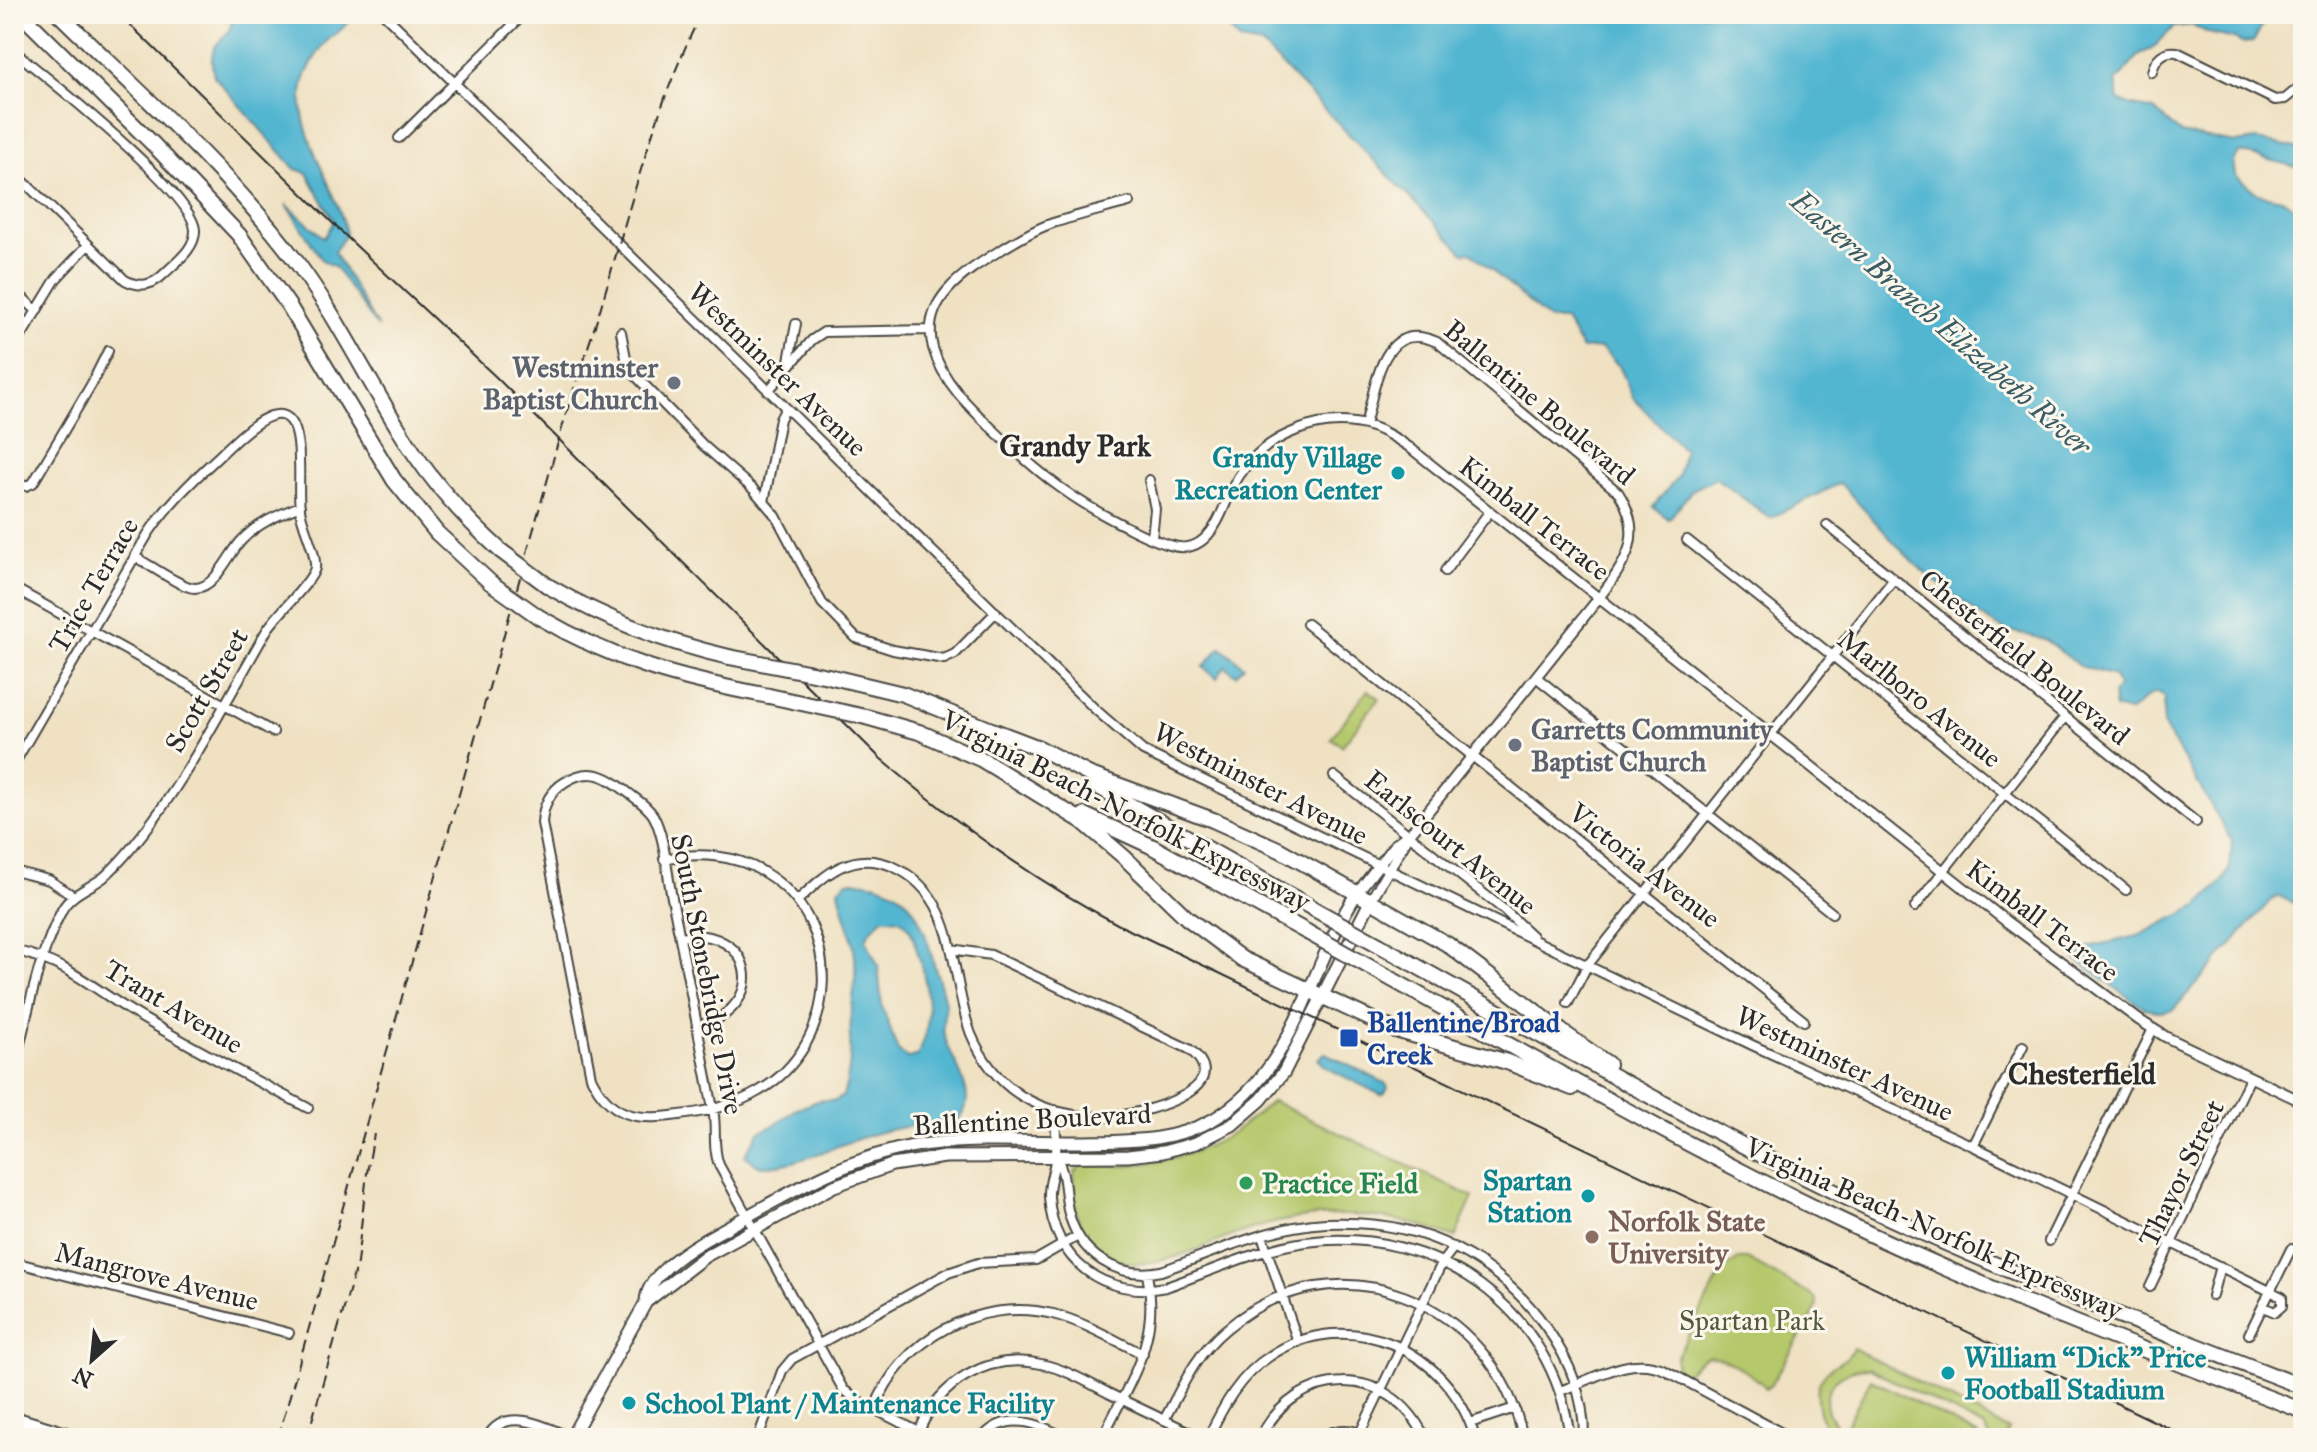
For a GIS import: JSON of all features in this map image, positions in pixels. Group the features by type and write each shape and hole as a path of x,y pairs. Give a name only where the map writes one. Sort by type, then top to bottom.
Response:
{"highway":[{"name":"Virginia Beach-Norfolk Expressway","path":"21,14 173,164 239,235 289,306 394,480 437,533 491,583 539,617 593,646 656,671 866,717 919,732 979,758 1085,815 1151,846 1742,1172 1912,1254 2063,1319 2303,1412"},
{"name":"Virginia Beach-Norfolk Expressway","path":"59,14 211,164 275,234 320,297 418,459 461,512 501,551 548,586 625,627 675,644 903,694 992,730 1643,1092 1806,1178 1942,1241 2091,1304 2303,1387"},
{"path":"992,730 1039,748 1100,779 1242,831 1364,896 1466,957 1643,1092"},
{"path":"979,758 1092,829 1187,918 1228,950 1392,1029 1507,1062 1629,1111"}],"main road":[{"name":"Ballentine Boulevard","path":"571,1438 646,1302 648,1289 674,1262 709,1238 837,1169 882,1153 947,1143 1156,1139 1194,1129 1242,1099 1266,1073 1287,1039 1337,928 1364,896"},
{"name":"Ballentine Boulevard","path":"646,1302 697,1262 754,1229 834,1186 892,1165 945,1157 1163,1152 1196,1143 1232,1125 1261,1100 1279,1079 1323,998 1364,896"},
{"path":"14,1418 79,1438"}],"street":[{"name":"Westminster Avenue","path":"384,14 768,391 1143,751 1538,943 1973,1146 2270,1291"},
{"path":"399,138 524,14"},
{"path":"14,51 124,144 190,212 195,224 195,237 189,249 159,279 139,285 125,280 14,172"},
{"path":"2152,72 2157,58 2171,51 2275,100 2285,99 2303,84"},
{"path":"768,391 812,340 824,332 931,330 936,307 949,287 990,257 1051,224 1129,202"},
{"path":"14,348 62,271 88,245"},
{"path":"14,290 36,310"},
{"path":"788,367 796,324"},
{"name":"Kimball Terrace","path":"931,330 934,353 955,390 1034,468 1079,502 1152,538 1182,548 1205,539 1247,464 1277,439 1316,425 1353,423 1381,430 1409,447 1943,871 2153,1029 2303,1102"},
{"path":"621,332 628,368 764,502 784,526 822,603 845,629 864,643 938,659 949,658 996,612"},
{"name":"Ballentine Boulevard","path":"1364,896 1395,844 1409,835 1623,565 1630,547 1632,524 1627,506 1618,492 1437,342 1423,336 1399,340 1389,349 1365,425"},
{"path":"18,482 33,483 108,351"},
{"path":"764,502 780,419 786,408"},
{"name":"Scott Street","path":"14,1067 17,1046 62,910 74,896 118,863 161,812 270,625 309,581 314,570 314,557 300,506 297,430 289,419 270,415 251,425 196,478"},
{"name":"Trice Terrace","path":"14,764 160,516 196,478"},
{"path":"1149,480 1155,509 1152,538"},
{"path":"135,557 189,587 202,587 212,580 241,541 256,528 268,519 300,506"},
{"path":"1445,571 1490,511"},
{"name":"Chesterfield Boulevard","path":"1827,525 2196,822"},
{"name":"Marlboro Avenue","path":"1687,540 2126,890"},
{"path":"1568,1003 1587,966 1893,580"},
{"path":"14,588 273,732"},
{"name":"Victoria Avenue","path":"1307,624 1804,1021"},
{"path":"1536,677 1832,913"},
{"path":"1915,907 2064,718"},
{"name":"South Stonebridge Drive","path":"713,1109 675,1116 636,1117 612,1106 591,1077 542,823 545,804 556,788 572,778 586,775 614,780 649,809 657,825 713,1109 716,1158 816,1344 843,1389 874,1410 931,1438"},
{"name":"Earlscourt Avenue","path":"1334,776 1503,909 1538,943"},
{"path":"664,859 710,855 744,863 779,882 797,901 814,930 822,959 824,990 813,1032 796,1060 772,1083 747,1098 713,1109"},
{"path":"797,901 841,865 862,860 887,864 910,876 928,893 942,917 967,1021 988,1065 1021,1096 1055,1110 1105,1117 1144,1111 1190,1093 1198,1084 1202,1072 1199,1059 1189,1049 991,955 951,949"},
{"name":"Ballentine Boulevard","path":"1364,896 1383,868"},
{"path":"14,871 49,880 74,896"},
{"path":"680,937 699,934 719,938 737,953 743,969 743,993 735,1008 720,1019 697,1026"},
{"name":"Trant Avenue","path":"14,950 44,958 84,978 146,1020 308,1108"},
{"path":"2049,1241 2153,1029"},
{"path":"1973,1146 2023,1046"},
{"name":"Thayor Street","path":"2150,1287 2250,1078"},
{"path":"1055,1110 1056,1156 1064,1176 1068,1209 1078,1236 1104,1262 1125,1271 1147,1274 1302,1225 1368,1223 1402,1229 1454,1247 1495,1274 1528,1306 1558,1346 1576,1385 1583,1412 1584,1438"},
{"path":"1056,1156 1049,1194 1054,1222 1064,1245 1075,1261 1097,1278 1123,1288 1151,1290 1305,1242 1370,1241 1401,1247 1443,1261 1483,1286 1518,1320 1545,1358 1560,1391 1570,1438"},
{"path":"758,1438 782,1371 792,1359 948,1273 978,1263 1036,1260 1078,1236"},
{"path":"1262,1236 1298,1342"},
{"path":"1320,1438 1337,1430 1364,1435 1381,1390 1422,1303 1443,1261 1454,1247"},
{"path":"2249,1334 2291,1249"},
{"name":"Mangrove Avenue","path":"14,1262 289,1333"},
{"path":"2212,1296 2220,1266"},
{"path":"1102,1438 1143,1354 1151,1327 1151,1290 1147,1274"},
{"path":"1164,1420 1187,1375 1214,1340 1240,1318 1282,1297 1320,1287 1358,1287 1393,1293 1422,1303 1448,1318 1478,1344 1499,1372 1515,1408 1523,1438"},
{"path":"2263,1307 2275,1312 2282,1306 2282,1297 2270,1291"},
{"path":"874,1410 890,1378 921,1343 952,1325 983,1314 1010,1311 1049,1313 1077,1322 1143,1354"},
{"path":"919,1432 929,1411 955,1383 979,1369 1004,1362 1028,1362 1047,1365 1205,1438 1245,1376 1271,1355 1298,1342 1326,1335 1358,1335 1401,1348 1429,1365 1447,1382 1464,1408 1475,1438"},
{"path":"1560,1391 1624,1366 1656,1366 1791,1438"},
{"path":"1260,1438 1290,1399 1313,1387 1348,1382 1381,1390 1412,1414 1425,1438"},
{"path":"1470,1423 1515,1408"},
{"path":"487,1438 500,1422 515,1419 571,1438"},
{"path":"982,1438 999,1424 1016,1420 1032,1423 1067,1438"}],"green space":[{"path":"1368,690 1379,698 1342,746 1331,738"},
{"path":"1272,1101 1473,1197 1455,1238 1395,1220 1334,1215 1263,1226 1154,1262 1131,1263 1111,1258 1093,1245 1077,1215 1074,1172 1084,1164 1139,1164 1195,1151 1234,1132"},
{"name":"Spartan Park","path":"1739,1259 1747,1259 1806,1292 1815,1298 1817,1304 1766,1388 1746,1372 1711,1356 1700,1360 1685,1373 1680,1373 1676,1367 1676,1358 1718,1279 1725,1268"},
{"path":"1853,1348 2009,1430 2004,1438 1990,1438 1985,1428 1868,1368 1845,1374 1830,1388 1827,1407 1831,1418 1842,1431 1856,1438 1832,1437 1819,1411 1817,1392 1824,1375 1846,1358"},
{"path":"1871,1379 1978,1438 1866,1438 1845,1427"}],"water":[{"path":"232,14 353,14 324,45 311,65 302,92 303,112 315,154 346,234 334,252 378,328 335,267 322,260 286,204 324,238 334,221 307,173 295,169 214,76 213,52 228,31"},
{"name":"Eastern Branch Elizabeth River","path":"1216,14 2269,14 2253,42 2240,43 2193,25 2174,27 2152,49 2140,54 2116,82 2119,100 2154,110 2180,133 2236,143 2256,140 2293,147 2303,153 2303,169 2240,152 2233,161 2235,175 2258,194 2282,199 2294,207 2303,239 2303,912 2300,906 2279,896 2271,900 2173,1010 2160,1012 2145,1009 2075,959 2089,947 2138,936 2198,906 2223,881 2230,867 2232,841 2163,724 2165,697 2154,693 2128,712 2115,708 2113,695 2118,687 2114,676 2080,666 2044,639 2005,630 1990,622 1927,575 1840,483 1770,518 1716,478 1692,490 1669,519 1653,507 1678,476 1684,450 1633,398 1620,367 1601,348 1582,349 1565,320 1549,320 1471,252 1464,253 1262,45 1240,41"},
{"path":"1221,647 1244,666 1236,675 1225,666 1217,678 1203,667"},
{"path":"847,881 884,886 898,893 916,915 942,989 945,1005 943,1029 966,1090 967,1102 954,1124 891,1129 796,1161 758,1166 745,1155 759,1132 795,1110 820,1100 835,1101 843,1096 849,1066 856,966 839,889","holes":["883,918 896,918 906,924 920,960 928,1016 917,1056 907,1058 898,1051 882,1006 878,965 866,940 869,932"]},
{"path":"1325,1053 1385,1083 1388,1087 1385,1093 1381,1095 1327,1068 1318,1059"}],"tram line":[{"path":"119,14 351,241 496,377 880,758 996,849 1121,926 2189,1438"}],"railway":[{"path":"278,1438 566,414 657,120 701,14"},
{"path":"307,1438 357,1263 374,1134"}],"place":[{"name":"Westminster Baptist Church","path":"674,383"},
{"name":"Grandy Village Recreation Center","path":"1398,473"},
{"name":"Garretts Community Baptist Church","path":"1515,745"},
{"name":"Ballentine/Broad Creek","path":"1349,1038"},
{"name":"Practice Field","path":"1246,1183"},
{"name":"Spartan Station","path":"1588,1196"},
{"name":"Norfolk State University","path":"1592,1237"},
{"name":"William “Dick” Price Football Stadium","path":"1948,1373"},
{"name":"School Plant / Maintenance Facility","path":"629,1403"}],"district":[{"name":"Grandy Park","path":"1075,446"},
{"name":"Chesterfield","path":"2082,1074"}]}
